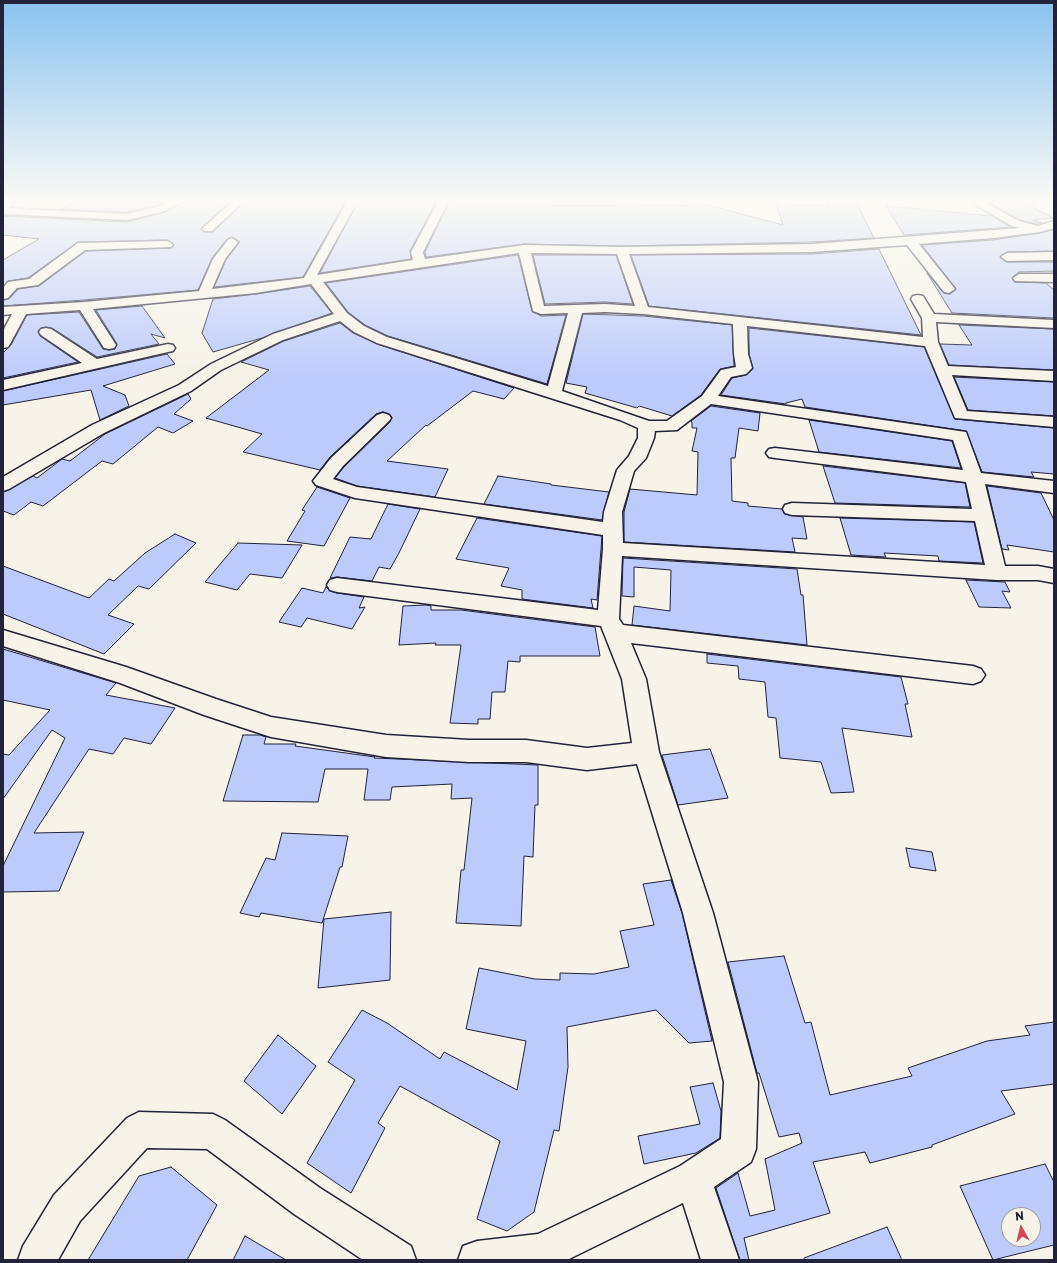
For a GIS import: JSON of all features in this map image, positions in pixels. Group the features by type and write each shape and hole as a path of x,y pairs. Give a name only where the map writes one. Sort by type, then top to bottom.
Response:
{"street":[{"path":"3,294 13,285 33,282 62,261"},
{"path":"204,294 218,261"},
{"path":"311,281 321,261"},
{"path":"3,311 84,306 204,294 311,281 436,261"},
{"path":"527,261 538,308 541,310 605,308 643,310 931,342"},
{"path":"626,261 643,310"},
{"path":"926,261 949,289"},
{"path":"1019,278 1054,278"},
{"path":"311,281 342,316 359,329 382,340 554,393 626,417 647,426 671,426 708,399 726,373 741,371 744,368 741,354 740,321"},
{"path":"918,300 929,318 931,342 961,415 1054,422"},
{"path":"84,306 109,345"},
{"path":"3,344 22,309"},
{"path":"554,393 576,309"},
{"path":"3,484 98,430 185,388 216,367 278,337 342,316"},
{"path":"929,318 1054,324"},
{"path":"46,332 93,363"},
{"path":"3,385 93,363 168,348"},
{"path":"942,370 1054,376"},
{"path":"708,399 960,436 974,477 997,573"},
{"path":"383,418 336,462 322,481 355,492 612,540 997,573 1038,573 1054,576"},
{"path":"477,1260 541,1256 693,1179 738,1149 741,1082 698,913 646,752 634,679 612,626 613,512 626,470 637,458 646,438 647,426"},
{"path":"775,453 1054,487"},
{"path":"792,509 982,515"},
{"path":"337,584 612,626 973,675"},
{"path":"3,638 126,676 212,708 271,727 386,746 469,751 526,751 587,758 646,752"},
{"path":"37,1260 67,1208 139,1130 214,1132 307,1201 397,1260"},
{"path":"693,1179 720,1260"}],"building":[{"path":"3,261 52,261 28,278 8,281 3,286"},
{"path":"73,261 211,261 198,290 3,306 3,300 9,299 18,289 39,286"},
{"path":"226,261 312,261 303,277 214,287"},
{"path":"326,261 398,261 320,273"},
{"path":"477,261 519,261 532,311 541,316 566,315 547,384 388,336 365,325 348,312 326,283"},
{"path":"534,261 618,261 633,304 605,302 545,304"},
{"path":"633,261 885,261 921,335 649,306"},
{"path":"934,261 1054,262 1054,271 1019,272 1012,278 1015,282 1046,283 1054,290 1054,318 952,313 927,273 944,293 950,294 956,289"},
{"path":"310,286 332,313 262,338 213,352 202,333 213,299"},
{"path":"142,306 165,338 151,334 159,344 97,357 52,328 41,328 38,331 40,336 78,362 3,378 3,353 11,345 27,315 79,312 103,349 109,350 115,349 117,344 96,310"},
{"path":"583,314 643,316 732,325 734,366 720,369 701,395 672,416 639,406 637,408 585,393 587,387 566,383"},
{"path":"340,323 353,333 377,344 514,388 504,399 473,391 427,426 426,425 387,461 448,469 435,497 357,486 335,478 344,467 390,422 392,417 389,414 383,412 376,414 330,457 320,470 243,452 262,434 206,418 269,370 241,362 284,341"},
{"path":"959,325 1054,329 1054,370 949,365 940,344 972,345"},
{"path":"749,328 924,347 955,419 1054,428 1054,474 1031,472 1034,477 982,472 966,431 805,407 802,399 786,404 721,395 732,378 746,375 753,369 749,354"},
{"path":"167,354 175,364 103,386 125,395 129,406 100,420 91,390 3,405 3,391"},
{"path":"954,377 1054,382 1054,416 968,410"},
{"path":"188,394 191,399 174,414 193,421 173,433 158,427 113,464 102,461 43,506 31,502 14,515 3,511 3,492 33,476 37,478 62,459 70,461 105,434"},
{"path":"711,406 760,413 758,431 739,428 735,458 731,458 732,501 748,503 748,506 782,509 785,514 803,517 807,539 792,538 795,552 624,542 624,512 630,489 697,495 698,452 692,451 697,428 692,428 691,421"},
{"path":"809,420 952,441 961,468 819,452"},
{"path":"823,466 965,483 970,507 835,503"},
{"path":"498,476 551,485 609,492 602,520 484,504"},
{"path":"987,486 1041,493 1054,520 1054,552 1007,545 1009,550 1002,549"},
{"path":"317,487 350,498 324,546 287,541 305,511 302,510"},
{"path":"388,504 420,509 390,569 379,567 372,581 337,577 330,578 350,537 371,539"},
{"path":"477,518 602,536 597,600 591,599 593,608 522,599 522,590 501,586 509,568 456,559"},
{"path":"840,518 974,522 983,563 939,561 938,556 884,553 886,557 851,555"},
{"path":"175,534 196,543 149,589 138,586 108,615 134,624 104,654 3,614 3,566 89,598 109,579 114,581 145,553"},
{"path":"238,543 302,545 282,578 250,574 237,590 205,582"},
{"path":"623,558 797,569 801,595 803,595 807,645 632,625 634,606 670,611 671,570 634,567 634,597 622,596"},
{"path":"966,580 1005,582 1010,592 1002,591 1011,608 979,607"},
{"path":"326,587 330,591 337,593 364,597 359,608 365,607 352,629 307,618 301,627 279,622 302,588 323,593"},
{"path":"403,606 431,606 431,610 461,610 595,627 600,656 520,656 520,662 508,661 505,692 492,692 490,719 478,719 478,724 450,723 461,645 435,645 436,643 399,645"},
{"path":"3,649 116,683 106,695 175,708 151,744 124,738 113,754 89,749 34,833 84,832 59,891 3,892 3,866 65,738 52,730 3,799 3,754 9,755 50,710 3,700"},
{"path":"707,654 901,677 908,704 905,704 912,737 842,728 854,792 831,793 821,762 780,758 776,718 768,717 765,682 739,679 738,666 707,663"},
{"path":"243,735 260,735 266,737 264,744 296,744 295,746 375,757 374,758 538,765 538,805 535,805 533,857 524,856 521,926 456,923 461,870 464,870 472,798 451,799 452,784 392,787 390,800 364,800 368,769 325,769 318,802 223,801"},
{"path":"710,749 728,798 678,805 662,755"},
{"path":"282,833 348,836 342,867 340,867 322,923 261,913 259,917 240,913 266,858 275,860"},
{"path":"906,848 932,852 936,871 910,867"},
{"path":"671,880 682,913 712,1041 689,1043 656,1010 567,1027 568,1067 559,1131 554,1130 534,1212 507,1231 477,1219 500,1141 400,1086 378,1123 385,1128 351,1193 307,1163 355,1080 328,1062 362,1010 387,1023 440,1059 444,1052 517,1090 526,1041 466,1029 479,968 535,979 560,980 560,973 594,974 629,967 620,931 654,925 643,884"},
{"path":"391,912 390,980 318,988 324,919"},
{"path":"784,956 805,1023 811,1022 830,1095 912,1076 908,1068 987,1041 1030,1035 1025,1026 1054,1022 1054,1084 1001,1091 1015,1114 932,1145 932,1147 870,1163 865,1152 813,1162 830,1213 744,1238 749,1260 740,1260 716,1188 738,1173 750,1216 775,1210 765,1159 802,1143 799,1133 779,1137 759,1073 757,1073 728,962"},
{"path":"278,1035 316,1066 282,1114 244,1081"},
{"path":"713,1083 721,1111 720,1138 696,1153 644,1164 638,1136 700,1124 690,1087"},
{"path":"1045,1164 1054,1182 1054,1245 993,1260 960,1186"},
{"path":"171,1167 217,1205 187,1260 88,1260 139,1176"},
{"path":"887,1227 902,1260 804,1260 804,1258"},
{"path":"245,1236 286,1260 233,1260"}]}
